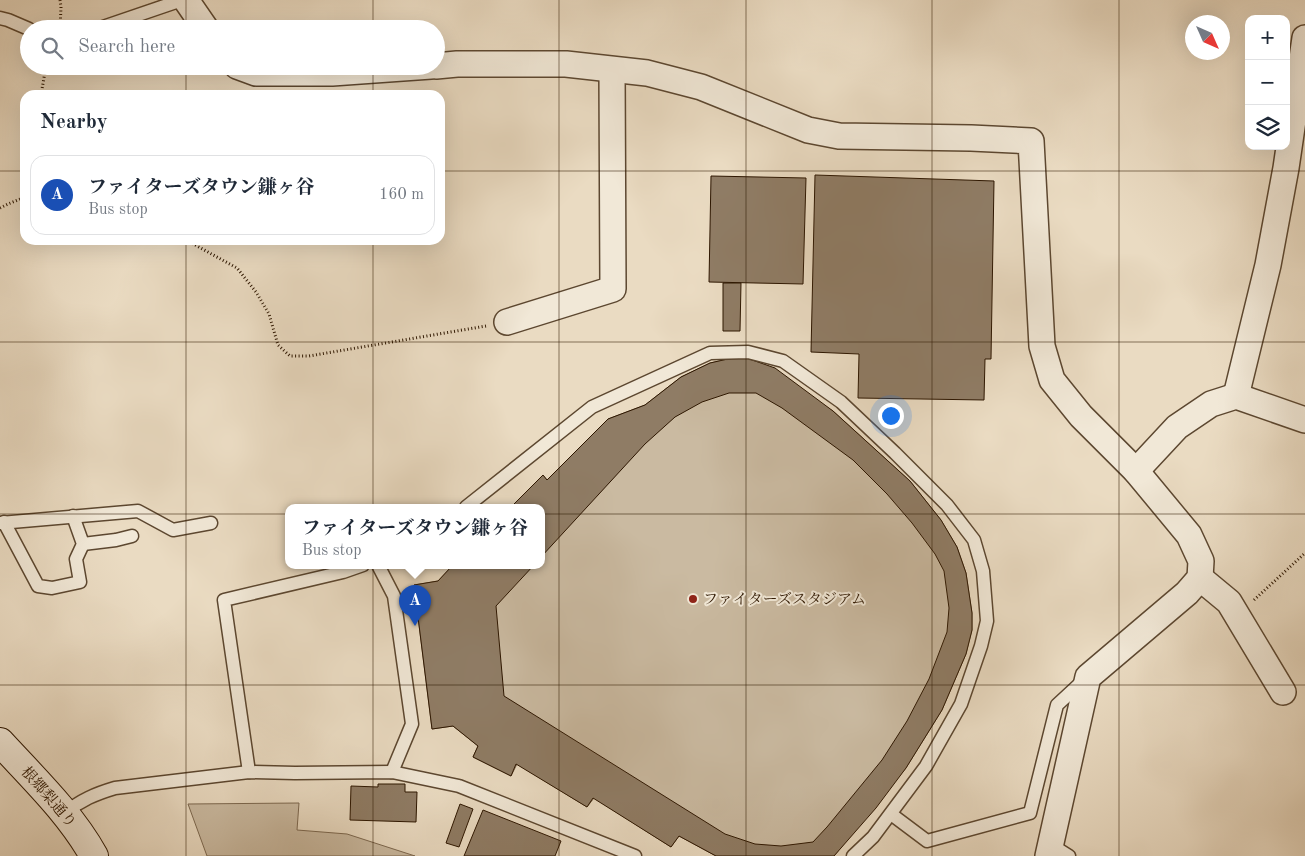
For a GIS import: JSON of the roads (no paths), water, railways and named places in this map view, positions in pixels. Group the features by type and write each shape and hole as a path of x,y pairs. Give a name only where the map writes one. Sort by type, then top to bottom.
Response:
{"street":[{"path":"186,0 200,20"},
{"path":"1236,396 1268,265 1286,168 1305,38"},
{"path":"445,65 566,64 647,73 701,87 808,130 839,136 1031,141 1042,346 1052,380 1081,416 1136,471 1189,535 1201,561 1200,578 1187,593 1088,677 1056,852"},
{"path":"507,322 612,289 612,70"},
{"path":"1136,471 1177,427 1211,404 1236,396 1305,420"},
{"path":"1200,578 1229,602 1283,692"},
{"name":"根郷梨通り","path":"0,742 65,813 94,856"}],"lane":[{"path":"123,20 182,0"},
{"path":"0,18 20,25"},
{"path":"470,504 592,407 710,354 748,352 784,361 841,402 946,505 974,540 983,571 987,621 981,646 961,704 926,766 873,837 853,856"},
{"path":"73,516 82,544 76,559 80,582 52,588 38,586 2,522 73,516 138,511 173,530 211,524"},
{"path":"82,544 132,536"},
{"path":"249,772 224,600 352,569"},
{"path":"380,569 394,596 412,724 392,772"},
{"path":"891,814 927,841 1030,812 1057,705 1088,677"},
{"path":"65,813 95,794 115,788 249,772 392,772 459,786 635,856"}],"place":[{"name":"ファイターズスタジアム","path":"693,599"},
{"name":"ファイターズタウン鎌ヶ谷","path":"415,626"}]}
